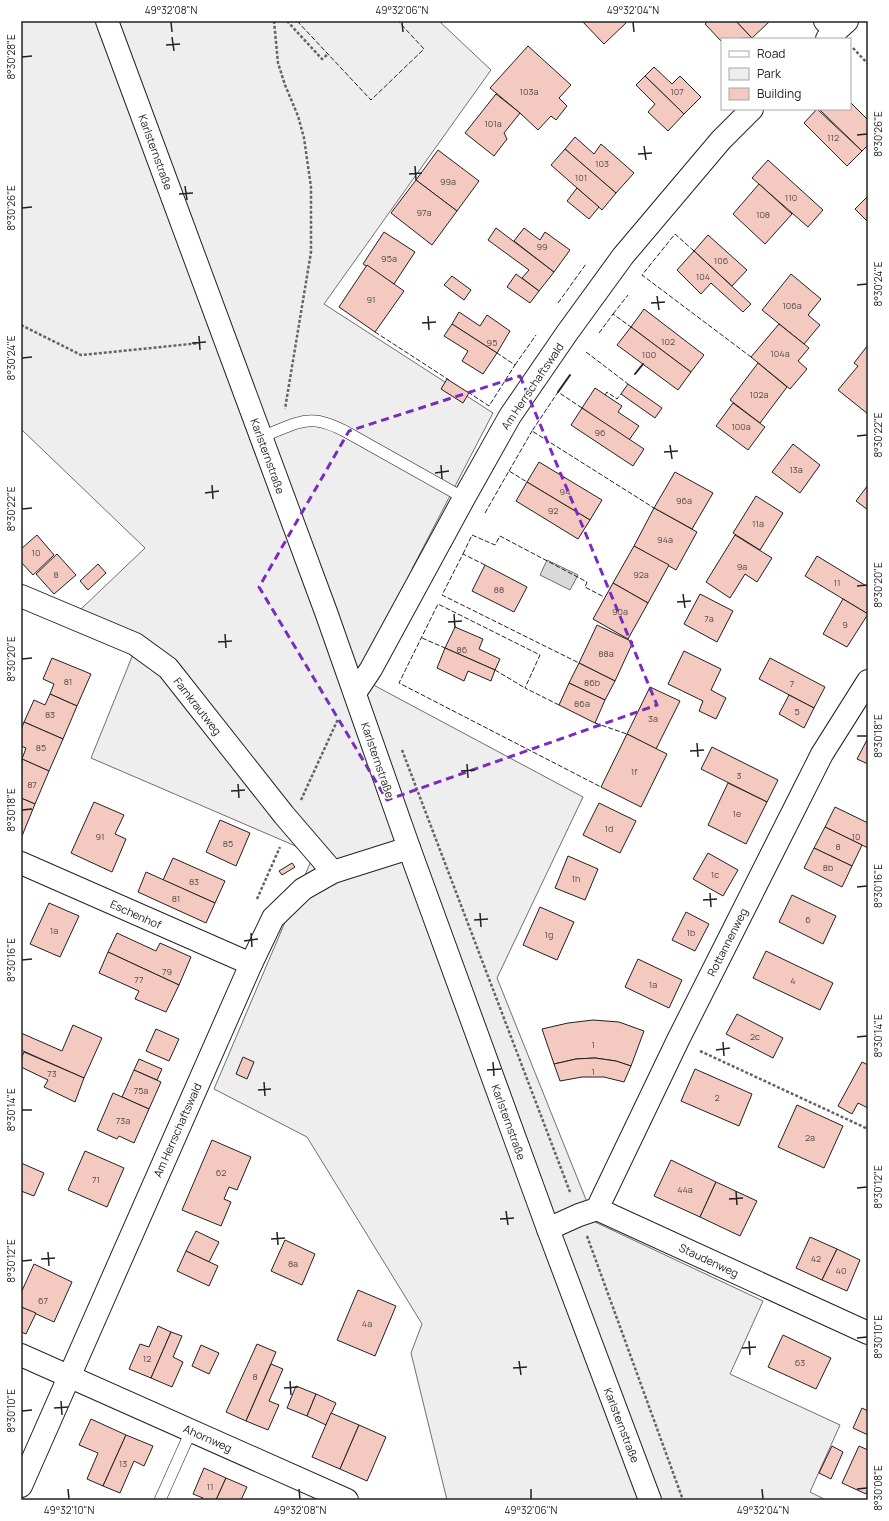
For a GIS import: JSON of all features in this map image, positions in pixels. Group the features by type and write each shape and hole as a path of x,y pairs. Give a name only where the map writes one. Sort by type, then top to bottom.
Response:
{"street":[{"name":"Karlsternstraße","path":"107,21 355,693 409,848 548,1229 650,1500"},
{"name":"Am Herrschaftswald","path":"355,693 371,669 510,416 623,256 716,146 751,110"},
{"name":"Farnkrautweg","path":"21,596 135,644 168,668 284,815 333,872"},
{"name":"Rottannenweg","path":"588,1212 678,1040 822,754 868,680"},
{"name":"Am Herrschaftswald","path":"21,1486 251,964 274,918 303,889 333,872 409,848"},
{"name":"Eschenhof","path":"21,863 251,964"},
{"path":"548,1229 588,1212"},
{"name":"Staudenweg","path":"588,1212 868,1333"},
{"name":"Ahornweg","path":"21,1355 348,1500"}],"lane":[{"path":"261,437 301,421 309,420 334,425 464,498"},
{"path":"160,1500 191,1431"}],"path":[{"path":"274,21 278,63 285,86 298,116 304,138 311,188 311,252 281,429"},
{"path":"287,21 322,59 328,54"},
{"path":"851,46 868,64"},
{"path":"21,325 81,355 204,342"},
{"path":"400,744 588,1212 683,1500"},
{"path":"678,1040 868,1129"}],"highlighted area":[{"path":"520,376 657,705 387,800 259,587 349,431"}],"green space":[{"path":"21,21 439,21 491,70 324,304 493,413 413,567 366,681 583,797 497,978 595,1222 763,1301 730,1374 840,1425 810,1492 826,1500 447,1500 411,1353 422,1324 307,1137 214,1089 314,854 91,758 140,637 80,610 145,548 21,429"}],"shaded area":[{"path":"547,560 578,575 570,590 540,575"}],"building":[{"path":"582,21 628,21 604,44"},
{"path":"708,21 736,21 752,38 721,38 721,41 705,24"},
{"path":"736,21 770,21 752,38"},
{"path":"528,46 571,85 559,98 567,106 556,120 551,116 538,130 490,88"},
{"path":"654,67 672,84 680,76 701,97 684,114 645,76"},
{"path":"645,76 684,114 668,131 648,112 655,104 636,85"},
{"path":"496,94 520,113 504,133 507,139 494,156 465,133"},
{"path":"851,103 868,120 868,145 862,151 820,110 851,110"},
{"path":"816,110 818,110 862,151 847,166 804,123"},
{"path":"575,137 594,154 601,144 634,173 616,193 565,149"},
{"path":"565,149 616,193 602,210 551,165"},
{"path":"438,150 479,181 457,211 416,180"},
{"path":"768,160 823,210 808,227 752,178"},
{"path":"416,180 457,211 432,245 391,213"},
{"path":"759,184 792,214 765,244 733,214"},
{"path":"577,188 599,207 589,219 567,201"},
{"path":"868,196 868,222 855,209"},
{"path":"496,228 554,272 539,291 522,278 529,270 488,240"},
{"path":"524,228 540,240 545,232 570,250 554,272 514,241"},
{"path":"384,232 415,252 394,284 363,264"},
{"path":"708,235 747,270 732,286 694,251"},
{"path":"694,251 751,304 743,312 711,283 701,294 677,270"},
{"path":"367,265 404,291 375,332 339,307"},
{"path":"516,274 539,291 530,303 507,287"},
{"path":"791,274 821,299 808,315 820,325 804,344 762,310"},
{"path":"452,276 471,290 464,300 444,285"},
{"path":"644,309 704,355 691,372 631,327"},
{"path":"459,312 480,326 487,315 510,331 497,353 452,324"},
{"path":"452,324 497,353 483,374 462,361 468,351 444,336"},
{"path":"779,324 809,348 798,361 807,369 790,389 751,357"},
{"path":"631,327 691,372 678,390 617,345"},
{"path":"868,345 868,414 838,390 858,366 854,363"},
{"path":"758,363 787,387 760,423 730,400"},
{"path":"447,379 469,393 463,403 441,389"},
{"path":"628,384 662,408 655,418 621,394"},
{"path":"595,388 622,406 618,412 639,426 629,440 582,408"},
{"path":"733,403 765,427 748,450 716,426"},
{"path":"582,408 644,449 633,466 571,425"},
{"path":"793,444 820,465 800,493 772,472"},
{"path":"539,462 602,500 590,520 527,482"},
{"path":"675,472 713,493 692,529 654,508"},
{"path":"527,482 590,520 578,539 516,501"},
{"path":"868,485 868,510 856,501"},
{"path":"756,496 783,513 760,550 733,533"},
{"path":"654,508 697,532 676,570 634,546"},
{"path":"37,535 54,555 33,575 21,562 21,549"},
{"path":"735,535 772,558 757,582 745,574 730,598 706,582"},
{"path":"634,546 669,565 648,603 613,583"},
{"path":"57,554 76,575 54,594 36,574"},
{"path":"817,556 868,587 868,614 805,576"},
{"path":"98,564 106,573 88,590 80,581"},
{"path":"485,565 527,587 514,612 472,591"},
{"path":"613,583 648,603 628,639 593,619"},
{"path":"700,594 733,611 717,642 684,624"},
{"path":"843,599 868,614 847,647 823,634"},
{"path":"597,625 633,642 615,681 579,663"},
{"path":"455,627 483,639 479,649 500,659 495,670 445,648"},
{"path":"445,648 495,670 491,681 468,671 464,681 437,668"},
{"path":"684,651 721,669 711,690 726,698 716,719 699,711 703,701 668,684"},
{"path":"52,658 91,674 77,706 50,694 54,684 43,679"},
{"path":"770,658 825,687 814,708 759,679"},
{"path":"579,663 615,681 605,700 569,683"},
{"path":"569,683 605,700 595,723 559,705"},
{"path":"650,687 680,701 656,749 627,734"},
{"path":"50,694 77,706 63,739 24,722 34,700 45,705"},
{"path":"789,695 814,708 804,728 779,714"},
{"path":"24,722 63,739 49,771 22,759 26,748 21,746 21,730"},
{"path":"627,734 667,754 641,807 601,787"},
{"path":"868,738 868,764 857,759"},
{"path":"712,747 778,780 767,802 701,769"},
{"path":"22,759 49,771 35,804 21,798"},
{"path":"728,783 767,802 746,844 708,825"},
{"path":"21,798 35,804 22,836 21,836"},
{"path":"94,802 124,815 115,834 126,839 112,872 71,853"},
{"path":"599,803 636,821 620,853 583,835"},
{"path":"835,807 868,823 868,848 825,827"},
{"path":"220,820 250,833 236,866 206,852"},
{"path":"825,827 862,845 852,866 814,848"},
{"path":"814,848 852,866 842,887 804,868"},
{"path":"708,853 738,870 723,896 693,879"},
{"path":"568,856 598,869 585,900 555,888"},
{"path":"173,858 225,881 215,903 163,880"},
{"path":"292,863 295,867 282,875 279,871"},
{"path":"146,872 215,903 206,923 138,892"},
{"path":"792,895 836,916 823,944 779,922"},
{"path":"49,903 79,916 60,957 30,944"},
{"path":"540,907 574,922 557,960 523,945"},
{"path":"686,912 709,924 695,951 672,940"},
{"path":"117,933 156,951 160,943 191,957 179,985 108,952"},
{"path":"766,951 833,983 820,1010 753,978"},
{"path":"108,952 179,985 166,1012 135,999 139,991 99,973"},
{"path":"638,959 682,980 669,1008 625,987"},
{"path":"737,1014 783,1038 773,1058 726,1034"},
{"path":"593,1020 619,1022 644,1031 631,1066 616,1061 595,1058 576,1059 554,1064 542,1029 568,1023"},
{"path":"73,1025 102,1038 84,1078 21,1050 21,1033 62,1051"},
{"path":"156,1029 179,1039 169,1061 146,1051"},
{"path":"24,1052 84,1078 75,1102 44,1087 48,1080 21,1067 21,1059"},
{"path":"243,1057 254,1062 247,1079 236,1074"},
{"path":"595,1058 616,1061 631,1066 624,1082 604,1077 582,1077 560,1081 554,1064 576,1059"},
{"path":"139,1059 162,1069 157,1080 134,1070"},
{"path":"862,1062 868,1065 868,1108 858,1103 852,1114 838,1106"},
{"path":"695,1069 752,1094 739,1126 681,1101"},
{"path":"134,1070 161,1082 149,1109 122,1097"},
{"path":"113,1093 149,1109 134,1143 119,1136 117,1139 97,1130"},
{"path":"797,1105 843,1126 824,1168 778,1147"},
{"path":"212,1140 251,1157 237,1190 229,1187 224,1199 231,1202 221,1226 182,1210"},
{"path":"85,1151 124,1168 107,1207 68,1190"},
{"path":"671,1160 716,1182 700,1217 654,1196"},
{"path":"21,1163 44,1173 34,1196 21,1191"},
{"path":"716,1182 757,1201 740,1236 700,1217"},
{"path":"196,1231 219,1242 209,1262 186,1251"},
{"path":"810,1237 837,1249 822,1280 796,1268"},
{"path":"285,1240 315,1254 302,1285 271,1271"},
{"path":"837,1249 860,1260 847,1291 822,1280"},
{"path":"186,1251 218,1266 209,1286 177,1271"},
{"path":"34,1264 72,1282 54,1322 21,1307 21,1293"},
{"path":"358,1290 396,1306 375,1356 337,1340"},
{"path":"21,1307 36,1313 26,1334 21,1332"},
{"path":"158,1326 171,1332 151,1378 129,1369 140,1344 149,1347"},
{"path":"171,1332 182,1336 173,1357 183,1362 172,1387 151,1378"},
{"path":"783,1335 831,1358 816,1389 768,1367"},
{"path":"257,1344 276,1352 246,1421 226,1412"},
{"path":"201,1345 219,1353 209,1374 192,1366"},
{"path":"271,1364 283,1369 269,1401 279,1405 268,1430 246,1421"},
{"path":"296,1386 316,1394 307,1416 287,1408"},
{"path":"316,1394 336,1403 326,1425 307,1416"},
{"path":"862,1408 868,1411 868,1435 853,1428"},
{"path":"331,1413 359,1425 340,1469 312,1457"},
{"path":"91,1419 126,1435 103,1486 87,1479 98,1453 79,1445"},
{"path":"359,1425 386,1437 367,1481 340,1469"},
{"path":"126,1435 153,1446 144,1466 134,1461 120,1493 103,1486"},
{"path":"832,1446 843,1452 831,1479 819,1473"},
{"path":"859,1446 868,1450 868,1489 866,1494 842,1483"},
{"path":"204,1468 226,1478 216,1500 202,1500 203,1498 193,1494"},
{"path":"226,1478 247,1487 241,1500 216,1500"}],"fence":[{"path":"297,21 371,100 424,49 398,21"},
{"path":"694,251 675,234 642,275 751,357"},
{"path":"558,303 586,264"},
{"path":"613,314 628,295"},
{"path":"599,333 613,314 631,327"},
{"path":"375,332 449,380"},
{"path":"515,365 536,335"},
{"path":"586,352 628,384"},
{"path":"468,392 489,406 515,365 497,353"},
{"path":"582,408 558,392 532,431 654,508"},
{"path":"605,395 607,392 617,399 621,394"},
{"path":"509,471 532,431"},
{"path":"485,513 509,471 527,482"},
{"path":"463,554 472,535 495,545 500,536 587,582 585,587 604,597"},
{"path":"485,565 463,554 442,595 579,663"},
{"path":"559,705 525,688 540,655 438,604 399,683 601,787"},
{"path":"422,638 445,648"},
{"path":"495,670 525,688"},
{"path":"595,723 627,734"}],"wall":[{"path":"635,374 643,364"},
{"path":"558,392 570,375"}]}
